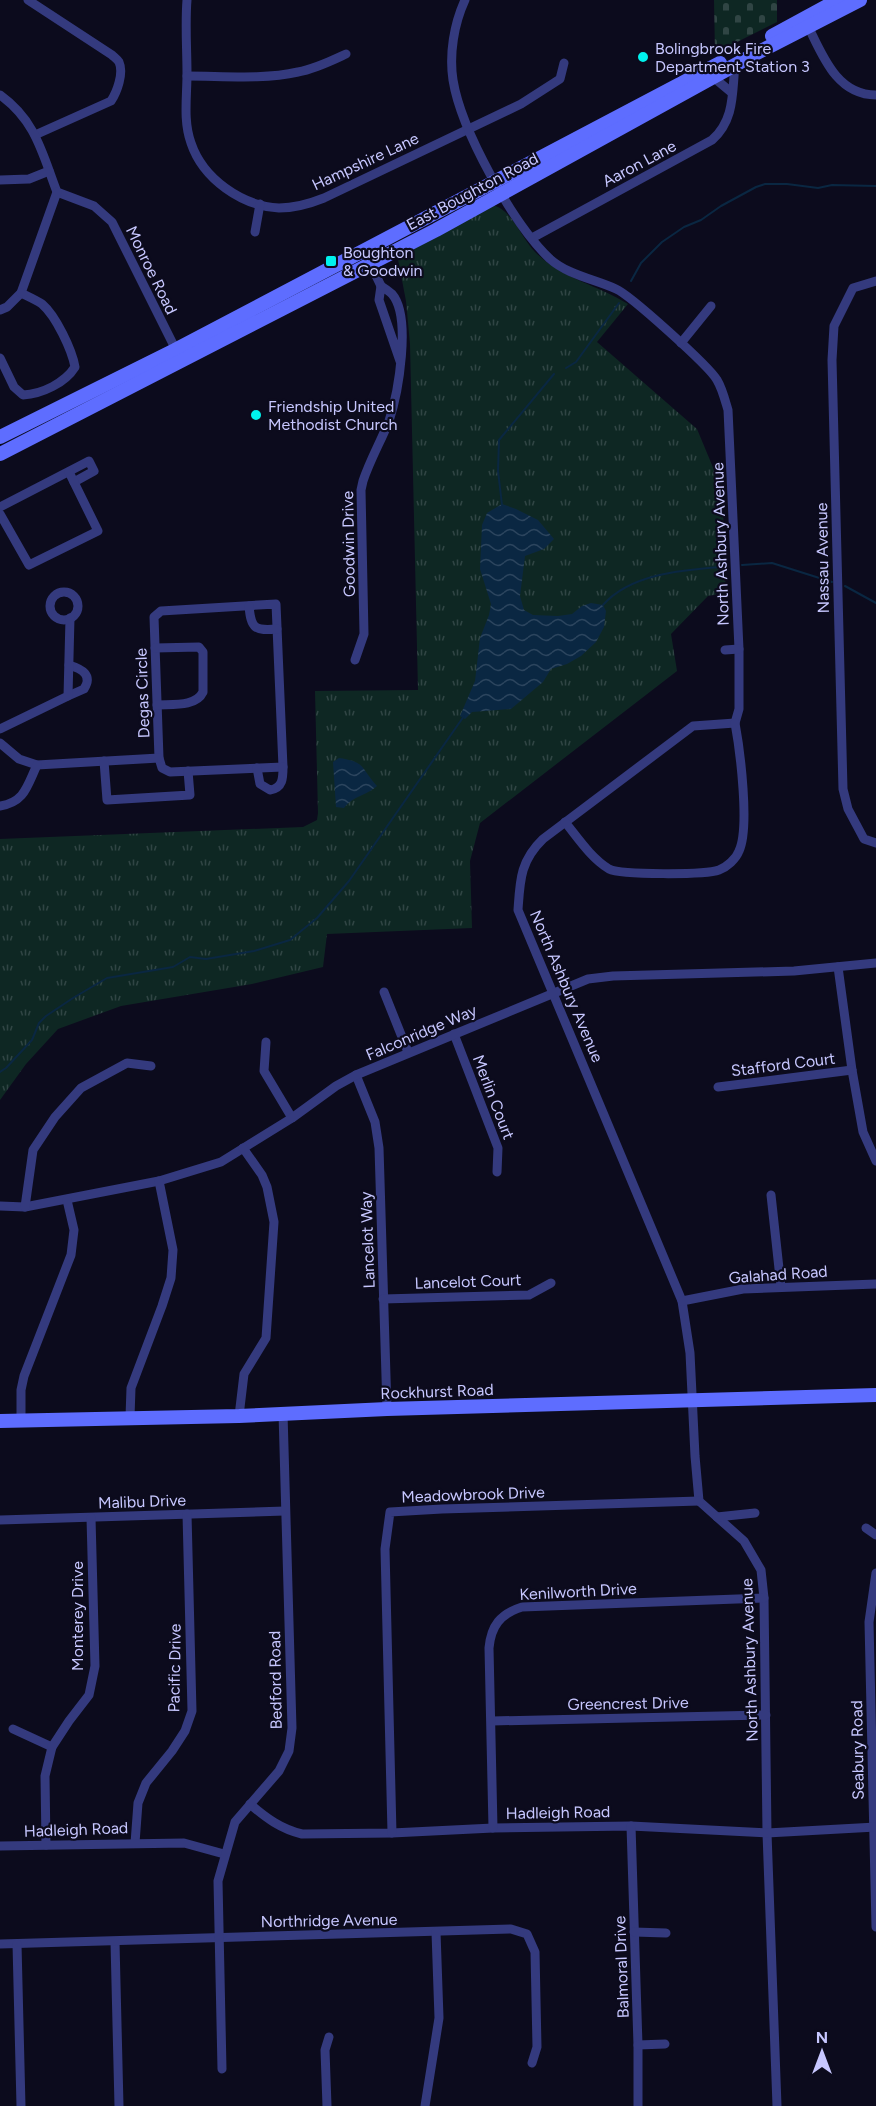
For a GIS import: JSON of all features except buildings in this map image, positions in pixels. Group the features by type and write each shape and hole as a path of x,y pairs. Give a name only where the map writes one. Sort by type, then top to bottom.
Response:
{"main road":[{"name":"East Boughton Road","path":"0,437 179,356 370,264 502,195 735,65 807,23 838,0"},
{"name":"East Boughton Road","path":"0,454 364,251 495,181 807,23 860,0"},
{"name":"Rockhurst Road","path":"0,1421 239,1416 387,1409 876,1395"}],"street":[{"path":"28,0 112,54 119,63 120,74 116,93 111,101 35,135"},
{"name":"Hampshire Lane","path":"187,0 186,122 191,144 202,165 233,195 279,208 303,206 324,198 521,104 560,79 564,63"},
{"name":"North Ashbury Avenue","path":"465,0 457,24 452,56 453,79 468,129 502,195 532,238 551,260 565,270 619,290 681,343 717,379 728,410 739,649 739,709 735,723 693,726 537,845 527,860 521,876 518,910 682,1301 690,1353 694,1456 699,1501 744,1541 761,1570 764,1598 767,1833 777,2106"},
{"path":"807,23 832,73 849,87 869,95 876,95"},
{"path":"187,76 272,76 299,72 346,54"},
{"name":"Aaron Lane","path":"532,238 712,140 729,119 735,65"},
{"path":"713,77 731,92"},
{"path":"0,95 15,106 27,120 57,192 21,293 7,307 0,310"},
{"path":"0,180 29,179 49,171"},
{"name":"Monroe Road","path":"57,192 94,206 112,222 179,356"},
{"path":"255,232 260,204"},
{"name":"Goodwin Drive","path":"355,660 364,634 361,490 396,398 403,335 398,307 392,294 381,286 364,251"},
{"name":"Nassau Avenue","path":"876,281 853,288 834,326 832,360 843,789 848,809 864,839 876,843"},
{"name":"Goodwin Drive","path":"381,286 379,300 400,361"},
{"path":"0,357 14,387 23,395 35,394 69,377 75,367 73,356 51,315 41,304 21,293"},
{"path":"681,343 711,306"},
{"path":"0,507 89,461 94,471 74,482"},
{"path":"0,514 29,565 98,531 69,472"},
{"name":"Degas Circle","path":"276,604 277,629 283,767 170,772 162,768 159,758 154,617 161,611 276,604"},
{"path":"249,606 250,619 254,626 260,630 277,629"},
{"path":"68,696 70,618"},
{"path":"155,648 199,647 203,652 201,697 195,701 157,705"},
{"path":"725,650 739,649"},
{"path":"0,729 84,690 88,681 86,673 82,669 69,665"},
{"path":"565,822 596,859 611,870 633,873 702,872 718,870 726,866 733,861 739,851 743,834 741,756 735,723"},
{"path":"0,743 19,759 37,765 159,758"},
{"path":"104,761 107,800 190,795 188,771"},
{"path":"0,806 14,804 25,791 37,765"},
{"path":"257,768 260,784 270,790 277,788 282,782 283,767"},
{"name":"Falconridge Way","path":"0,1206 25,1207 67,1200 159,1181 221,1162 356,1075 582,981 602,977 794,971 876,963"},
{"path":"838,967 863,1132 876,1161"},
{"path":"384,992 408,1052"},
{"name":"Merlin Court","path":"454,1034 498,1148 497,1172"},
{"path":"266,1042 264,1071 292,1118"},
{"path":"25,1207 33,1150 56,1117 81,1088 127,1064 151,1066"},
{"name":"Stafford Court","path":"718,1087 852,1070"},
{"name":"Lancelot Way","path":"356,1075 378,1135 387,1409"},
{"path":"239,1416 244,1374 266,1338 274,1222 267,1187 262,1175 243,1148"},
{"path":"130,1417 130,1388 171,1278 173,1250 159,1181"},
{"path":"771,1195 781,1287"},
{"path":"21,1420 21,1390 24,1376 72,1256 74,1230 67,1200"},
{"name":"Lancelot Court","path":"383,1299 529,1295 551,1283"},
{"name":"Galahad Road","path":"682,1301 743,1289 876,1284"},
{"name":"Bedford Road","path":"222,2069 218,1881 235,1822 279,1771 289,1751 292,1728 283,1413"},
{"name":"Meadowbrook Drive","path":"392,1833 385,1549 390,1512 699,1501"},
{"name":"Malibu Drive","path":"0,1520 285,1511"},
{"path":"717,1517 755,1513"},
{"name":"Pacific Drive","path":"135,1842 138,1803 146,1783 185,1731 192,1711 188,1514"},
{"name":"Monterey Drive","path":"46,1845 45,1776 52,1747 89,1695 95,1666 91,1518"},
{"path":"866,1528 876,1535"},
{"name":"Seabury Road","path":"876,1573 869,1622 876,1927"},
{"name":"Kenilworth Drive","path":"493,1828 490,1636 499,1619 511,1610 522,1607 764,1598"},
{"name":"Greencrest Drive","path":"492,1721 766,1715"},
{"path":"13,1729 52,1747"},
{"name":"Hadleigh Road","path":"250,1803 270,1821 292,1832 302,1834 631,1826 767,1833 875,1827"},
{"name":"Balmoral Drive","path":"631,1826 638,2106"},
{"name":"Hadleigh Road","path":"0,1846 184,1843 224,1854"},
{"name":"Northridge Avenue","path":"0,1944 511,1929 527,1934 536,1952 537,2047 532,2063"},
{"path":"425,2106 439,2018 436,1932"},
{"path":"634,1932 666,1933"},
{"path":"114,1942 119,2106"},
{"path":"17,1944 21,2106"},
{"path":"327,2106 325,2050 329,2037"},
{"path":"638,2045 665,2044"}],"green space":[{"path":"714,0 777,0 777,22 715,53"},
{"path":"492,205 511,218 530,246 545,261 568,275 628,304 597,342 697,429 722,489 726,593 708,596 671,634 677,671 480,823 470,861 472,928 327,934 323,967 252,984 121,1006 58,1029 26,1064 0,1100 0,839 303,827 317,820 318,813 315,691 418,690 410,344 406,301 397,254"}],"water":[{"path":"502,504 538,520 554,539 544,549 525,556 520,596 524,610 533,615 558,616 572,614 582,606 591,603 603,605 606,611 604,627 596,642 581,656 551,669 543,682 511,709 472,712 465,719 460,716 475,681 480,638 491,604 480,569 482,525 487,513"},
{"path":"339,758 354,761 362,766 377,786 352,800 344,808 336,807 333,762"}],"waterway":[{"path":"631,281 641,263 662,242 684,227 701,220 756,187 765,184 818,188 832,185 876,186"},
{"path":"566,368 576,362 619,303"},
{"path":"502,505 498,471 499,440 554,374"},
{"path":"742,565 772,563 832,582"},
{"path":"603,605 627,586 642,580 674,572 721,567"},
{"path":"845,586 876,603"},
{"path":"0,1072 32,1040 39,1023 46,1016 107,978 173,967 190,957 206,959 254,951 290,940 317,918 349,881 464,716"}],"place":[{"name":"Bolingbrook Fire Department Station 3","path":"643,57"},
{"name":"Boughton & Goodwin","path":"331,261"},
{"name":"Friendship United Methodist Church","path":"256,415"}]}
